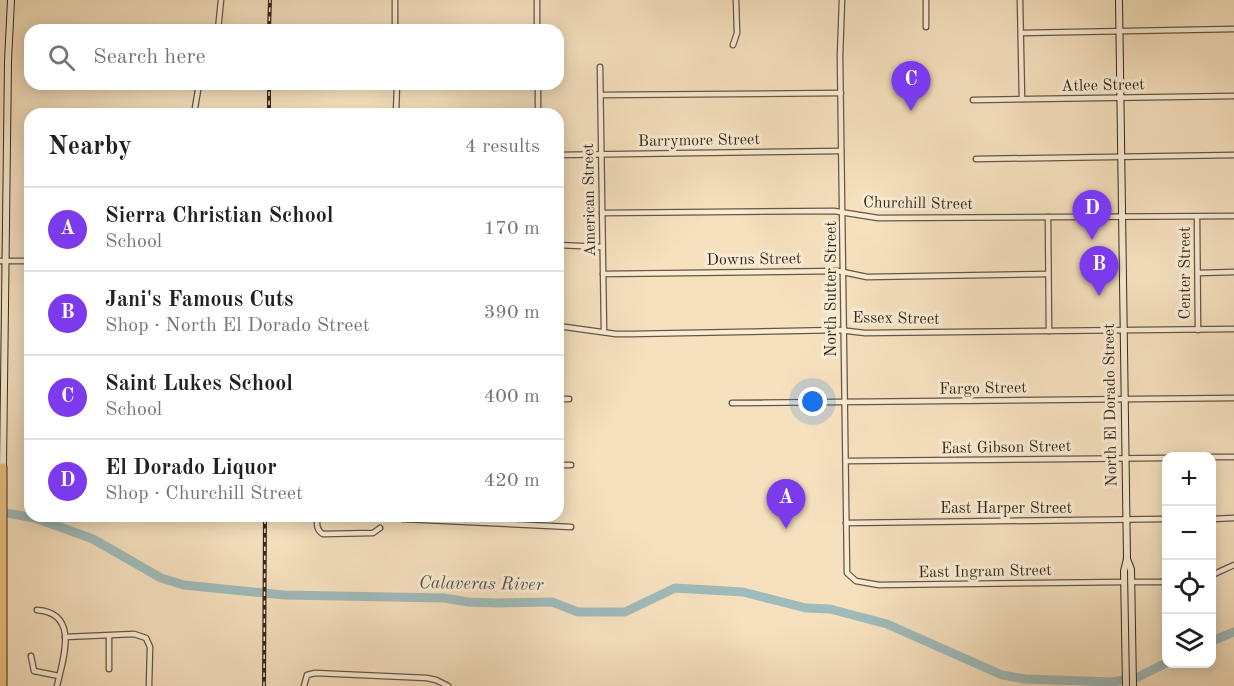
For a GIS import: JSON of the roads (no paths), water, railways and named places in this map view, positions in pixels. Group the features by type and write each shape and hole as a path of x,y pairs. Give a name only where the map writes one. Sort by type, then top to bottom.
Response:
{"main road":[{"path":"3,686 3,261 11,0"},
{"name":"North El Dorado Street","path":"1119,0 1127,559 1124,571 1128,582 1133,686"},
{"path":"0,395 0,400"},
{"path":"0,408 4,419"},
{"name":"North El Dorado Street","path":"1125,686 1128,582"}],"street":[{"path":"219,24 221,0"},
{"path":"395,0 395,24"},
{"path":"537,0 537,24"},
{"path":"733,45 737,33 736,0"},
{"name":"North Sutter Street","path":"842,0 841,151 846,568 849,576"},
{"path":"926,0 926,27"},
{"path":"1020,0 1022,99"},
{"path":"1021,33 1234,29"},
{"path":"0,61 8,61"},
{"name":"American Street","path":"600,67 604,332"},
{"path":"195,108 198,90"},
{"path":"396,108 397,90"},
{"path":"538,90 538,108"},
{"path":"601,95 841,93"},
{"name":"Atlee Street","path":"973,100 1234,96"},
{"name":"Barrymore Street","path":"564,155 841,151"},
{"path":"976,159 1234,155"},
{"name":"Churchill Street","path":"602,213 834,211 878,218 1234,216"},
{"path":"1047,217 1049,331"},
{"name":"Center Street","path":"1197,217 1198,330"},
{"path":"564,245 602,247"},
{"path":"3,261 24,261"},
{"path":"1199,273 1234,272"},
{"name":"Downs Street","path":"603,274 844,273 867,277 1048,274"},
{"name":"Essex Street","path":"564,327 631,334 844,330 865,333 1234,329"},
{"name":"Fargo Street","path":"732,403 1234,398"},
{"path":"564,399 569,399"},
{"path":"1216,457 1234,457"},
{"name":"East Gibson Street","path":"846,461 1162,458"},
{"path":"564,465 570,465"},
{"path":"1216,519 1234,518"},
{"name":"East Harper Street","path":"846,523 1162,519"},
{"path":"317,522 317,527 323,534 373,533 380,528"},
{"path":"509,522 571,526"},
{"path":"1216,573 1234,565"},
{"name":"East Ingram Street","path":"849,576 856,581 879,585 1162,582"},
{"path":"37,610 47,612 61,620 65,638 57,686"},
{"path":"65,638 134,634 146,638 150,647 149,686"},
{"path":"109,636 109,669"},
{"path":"31,656 34,671 59,676"},
{"path":"304,686 306,675 327,673 427,678 436,680 444,686"}],"waterway":[{"name":"Calaveras River","path":"0,512 24,516"},
{"name":"Calaveras River","path":"46,522 93,539 161,578 184,585 284,595 444,598 496,603 552,602 578,612 625,612 675,588 743,592 806,608 830,609 887,624 1002,675 1025,679 1113,682 1138,677 1162,665"},
{"name":"Calaveras River","path":"1216,639 1234,632"}],"railway":[{"path":"269,24 270,0"},
{"path":"269,90 269,108"},
{"path":"264,686 265,522"}],"place":[{"name":"Saint Lukes School","path":"911,111"},
{"name":"El Dorado Liquor","path":"1092,240"},
{"name":"Jani's Famous Cuts","path":"1099,296"},
{"name":"Sierra Christian School","path":"786,529"}]}
